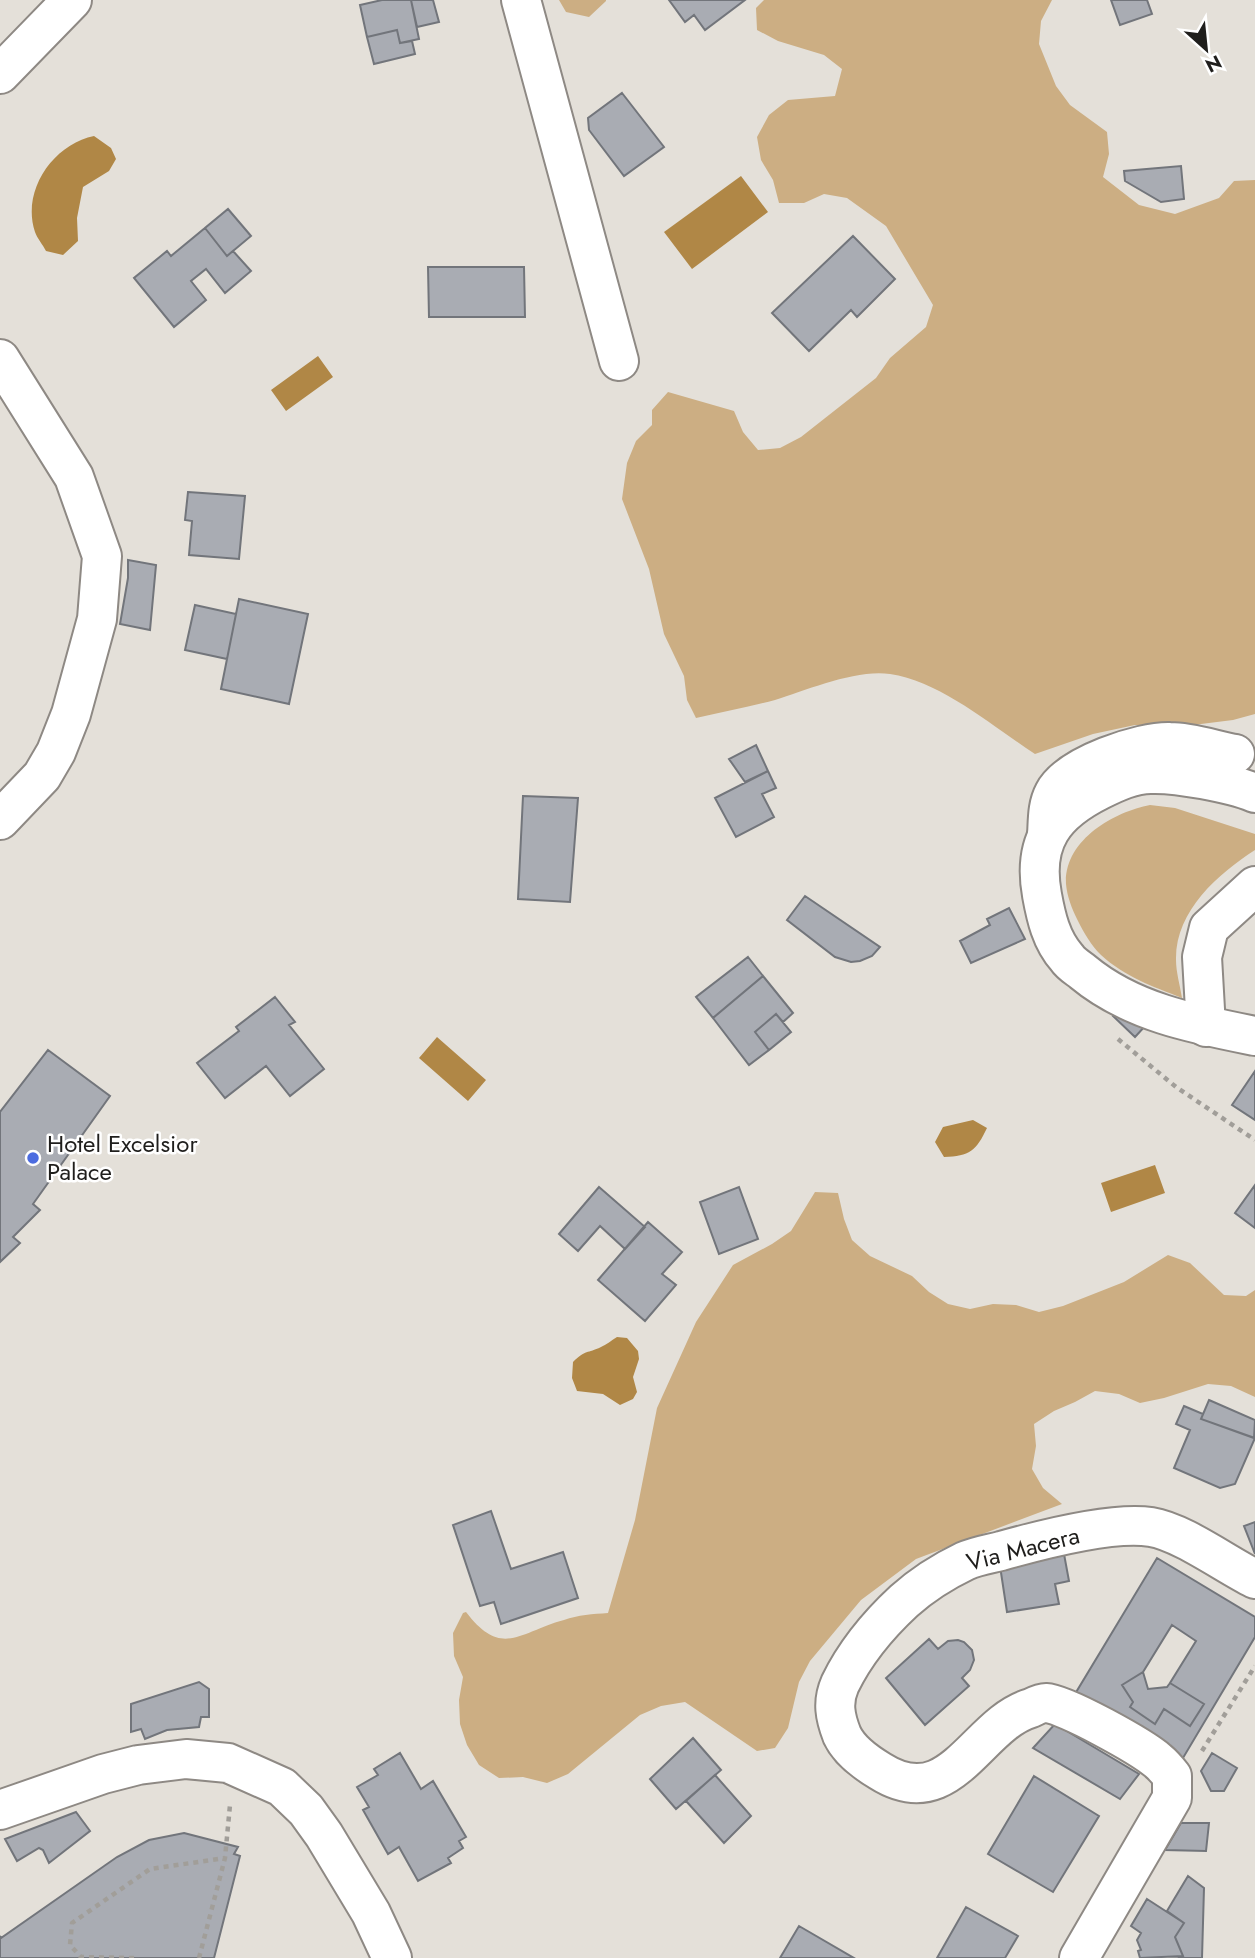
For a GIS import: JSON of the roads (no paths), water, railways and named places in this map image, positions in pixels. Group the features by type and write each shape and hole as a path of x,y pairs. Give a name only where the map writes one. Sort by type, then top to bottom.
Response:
{"street":[{"path":"0,74 72,0"},
{"path":"521,0 619,361"},
{"path":"0,359 74,477 102,556 97,619 71,714 56,752 42,776 0,820"},
{"path":"1047,835 1048,808 1055,790 1074,773 1114,752 1170,742 1235,754"},
{"path":"1255,793 1192,779 1150,774 1118,781 1077,801 1057,818 1041,852 1040,882 1048,925 1066,958 1105,990 1132,1003 1206,1027 1255,1036"},
{"path":"1206,1027 1202,957 1209,928 1255,886"},
{"name":"Via Macera","path":"1079,1958 1172,1798 1172,1776 1157,1760 1077,1713 1046,1703 1021,1711 1001,1723 957,1768 933,1780 912,1783 889,1777 856,1753 844,1739 834,1706 838,1687 862,1645 884,1619 926,1581 968,1559 1023,1545 1124,1526 1153,1527 1178,1536 1255,1579"},
{"path":"0,1810 103,1773 138,1765 186,1759 228,1763 282,1787 306,1810 371,1913 392,1958"}],"place":[{"name":"Hotel Excelsior Palace","path":"33,1158"}]}
